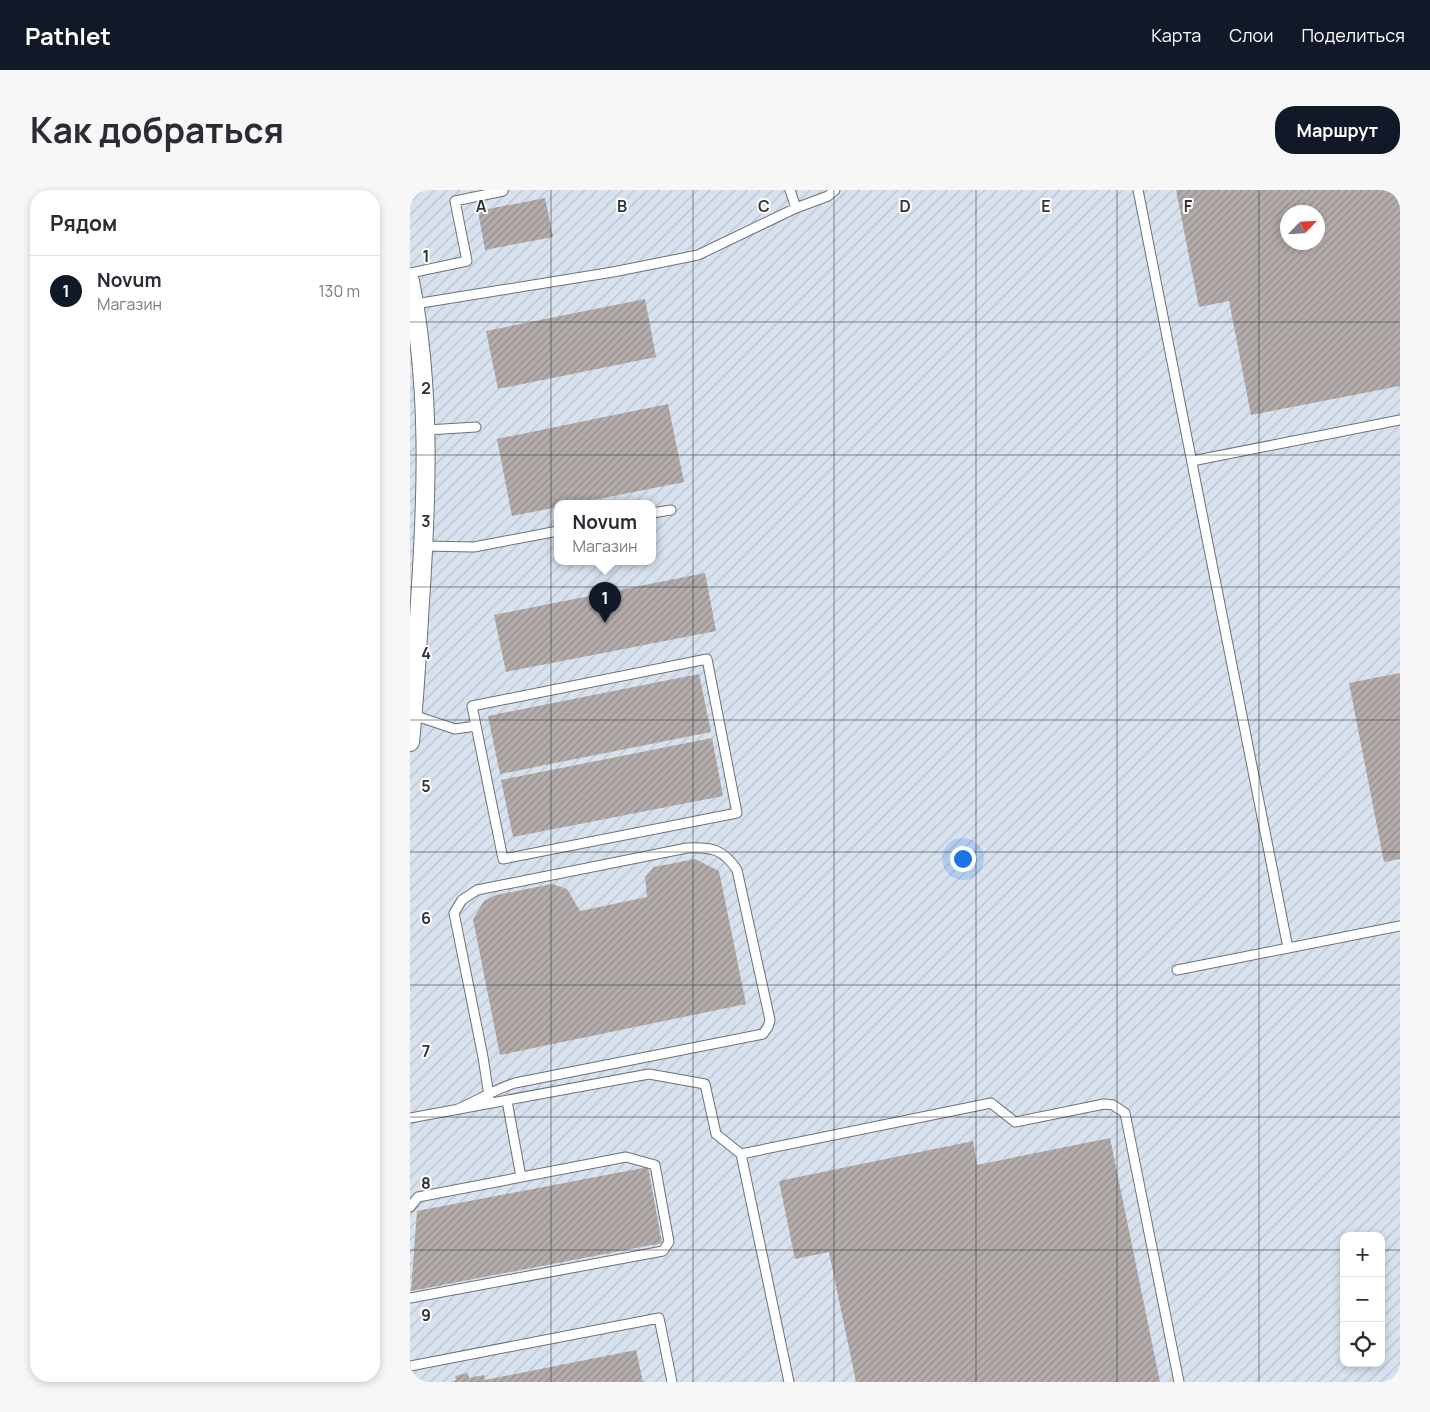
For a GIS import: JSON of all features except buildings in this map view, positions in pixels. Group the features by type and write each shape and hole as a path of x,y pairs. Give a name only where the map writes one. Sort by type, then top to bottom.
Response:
{"street":[{"path":"410,281 415,304 422,363 427,430 424,546 410,742"}],"lane":[{"path":"790,190 796,208"},
{"path":"415,304 613,272 698,255 796,208 828,196 835,190"},
{"path":"1138,190 1288,948"},
{"path":"410,273 468,262 455,201 503,191"},
{"path":"1192,461 1400,420"},
{"path":"427,430 476,427"},
{"path":"656,513 671,510"},
{"path":"424,546 474,547 554,532"},
{"path":"706,660 737,813 502,859 476,726 472,706 706,660"},
{"path":"413,716 455,729 476,726"},
{"path":"458,1109 489,1096 499,1088 515,1083 763,1034 768,1028 770,1020 737,870 729,858 719,851 707,847 687,848 477,890 462,900 454,913 489,1096"},
{"path":"1177,970 1400,926"},
{"path":"410,1118 649,1074 705,1084 716,1134 741,1154 789,1382"},
{"path":"507,1101 521,1177"},
{"path":"741,1154 991,1103 1015,1122 1104,1104 1113,1105 1125,1114 1179,1382"},
{"path":"410,1207 418,1198 626,1157 655,1165 669,1242 663,1251 410,1298"},
{"path":"410,1366 659,1318 672,1382"}],"shaded area":[{"path":"410,190 1400,190 1400,1382 410,1382"}],"place":[{"name":"Novum","path":"605,623"}]}
